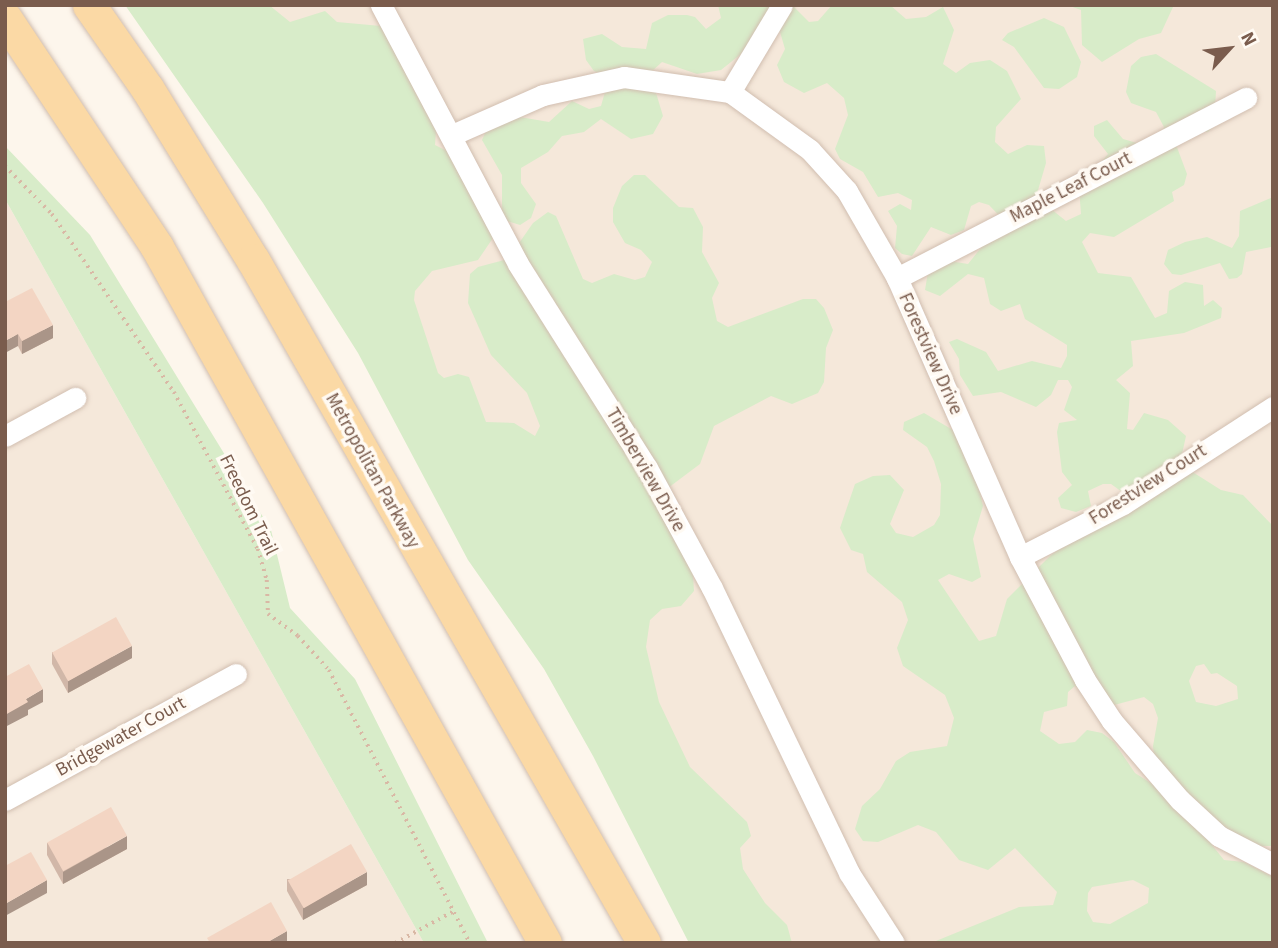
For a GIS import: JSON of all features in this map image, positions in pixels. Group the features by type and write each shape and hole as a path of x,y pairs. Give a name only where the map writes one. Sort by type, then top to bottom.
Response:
{"main road":[{"name":"Metropolitan Parkway","path":"89,5 247,249 644,943"},
{"path":"5,18 157,247 545,943"}],"street":[{"name":"Timberview Drive","path":"381,5 518,264 647,468 712,588 849,873 894,943"},
{"path":"730,92 782,5"},
{"name":"Forestview Drive","path":"452,135 543,95 600,79 684,83 730,92 810,150 833,173 897,278 1020,557 1085,680 1133,746 1219,836 1273,864"},
{"name":"Maple Leaf Court","path":"897,278 1246,98"},
{"path":"5,436 75,398"},
{"name":"Forestview Court","path":"1020,557 1123,504 1273,407"},
{"name":"Bridgewater Court","path":"5,800 236,674"}],"path":[{"name":"Freedom Trail","path":"5,166 52,214 174,392 258,548 267,580 268,614 298,636 329,670 470,943"},
{"path":"395,943 454,911"}],"shaded area":[{"path":"199,5 1273,5 1273,943 709,943"},
{"path":"5,199 424,943 5,943"}],"green space":[{"path":"125,5 269,5 290,22 325,11 337,22 381,26 405,59 414,90 436,131 435,145 461,158 495,235 478,260 432,271 415,291 414,300 438,373 444,378 458,374 469,377 486,422 514,423 535,436 540,426 527,393 491,355 468,303 470,274 478,267 508,259 533,223 548,212 556,216 583,279 592,283 614,274 635,280 645,277 652,262 641,250 625,243 613,222 613,208 622,186 634,175 645,175 679,207 693,208 703,227 702,252 719,283 712,298 717,321 728,327 803,299 816,299 824,308 833,330 826,348 824,382 818,393 792,404 771,396 714,426 700,464 664,491 693,575 694,591 681,606 662,609 650,620 646,647 659,702 690,767 747,822 751,836 740,848 743,869 765,903 787,925 792,943 689,943 593,756 544,669 468,560 358,353 263,203"},
{"path":"718,5 792,5 809,22 818,21 832,5 890,5 906,19 926,17 943,7 954,30 943,64 956,73 970,63 990,60 1007,71 1021,99 996,127 995,142 1008,154 1027,145 1044,146 1046,163 1036,197 1066,221 1081,214 1079,188 1108,154 1094,136 1094,126 1107,120 1123,139 1137,143 1160,136 1164,127 1156,112 1131,103 1126,92 1131,66 1141,57 1156,54 1216,91 1214,126 1208,132 1191,132 1175,142 1187,174 1184,185 1172,192 1174,201 1114,237 1090,233 1082,242 1098,273 1131,277 1155,318 1167,313 1169,291 1185,282 1203,285 1204,306 1213,300 1222,308 1221,318 1184,333 1131,341 1133,366 1116,380 1130,393 1127,429 1133,430 1144,413 1168,420 1186,436 1182,454 1191,471 1221,490 1243,495 1273,526 1273,846 1254,846 1215,832 1212,845 1224,860 1244,862 1273,877 1273,943 931,943 1019,907 1053,905 1057,892 1015,848 988,870 959,860 936,832 918,825 878,842 863,841 855,829 862,806 880,789 896,761 910,752 947,746 954,718 945,695 903,666 897,648 908,620 902,602 867,572 863,554 851,550 840,528 855,484 873,476 890,475 904,490 890,524 896,533 913,537 934,525 940,515 941,484 927,447 903,430 904,422 924,413 958,433 980,493 983,506 973,539 981,577 972,582 949,574 938,580 979,641 996,636 1007,599 1051,555 1090,527 1125,494 1111,484 1103,484 1088,491 1091,506 1076,512 1061,508 1058,498 1072,485 1062,472 1057,432 1059,423 1077,420 1064,410 1072,387 1068,380 1058,380 1051,395 1036,407 1001,392 973,396 960,375 959,359 949,342 957,339 986,352 998,371 1032,361 1061,368 1067,356 1067,345 1025,319 1020,304 1001,311 990,304 984,278 968,274 940,296 925,290 929,266 943,260 968,264 992,234 1001,237 1011,228 989,205 979,202 971,206 964,230 951,235 931,227 912,256 902,254 895,248 897,226 888,211 900,204 911,210 912,200 898,193 878,197 863,172 840,159 835,149 848,115 844,98 827,83 804,93 784,82 777,65 785,49 780,32 772,29 721,70 697,74 662,62 650,73 663,116 653,134 631,139 601,119 584,132 562,136 548,152 521,168 521,183 536,204 531,218 520,225 507,221 502,211 502,175 482,140 489,124 514,116 549,122 572,101 589,109 601,106 609,78 594,71 586,60 583,39 602,34 622,47 646,49 652,23 668,15 695,17 706,29 721,18","holes":["1204,664 1211,674 1217,673 1237,686 1238,699 1216,706 1196,702 1189,681 1196,666","1075,686 1103,708 1144,697 1153,704 1158,718 1153,746 1157,787 1135,773 1114,742 1102,733 1087,730 1075,742 1059,744 1040,731 1044,712 1067,706 1068,692","1133,880 1149,888 1148,903 1110,924 1093,922 1087,911 1088,893 1092,887"]},
{"path":"1067,5 1173,7 1161,33 1139,39 1102,62 1082,45 1081,10"},
{"path":"1044,18 1064,27 1081,62 1077,77 1059,89 1044,88 1014,47 1002,40 1008,33"},
{"path":"5,146 90,235 271,530 290,608 355,679 488,943 424,943 5,199"},
{"path":"1273,197 1271,247 1246,252 1242,274 1237,278 1229,279 1220,263 1181,275 1172,274 1164,264 1168,250 1185,242 1207,237 1232,248 1239,236 1240,211"}],"building":[{"path":"32,288 53,325 22,341 18,334 5,341 5,302"},
{"path":"116,617 132,646 68,681 52,652"},
{"path":"29,664 43,689 26,699 28,702 5,715 5,677"},
{"path":"111,807 127,836 63,871 47,842"},
{"path":"351,844 367,872 304,908 288,880"},
{"path":"31,852 47,880 5,904 5,866"},
{"path":"271,902 287,931 266,943 210,943 207,938"}]}
